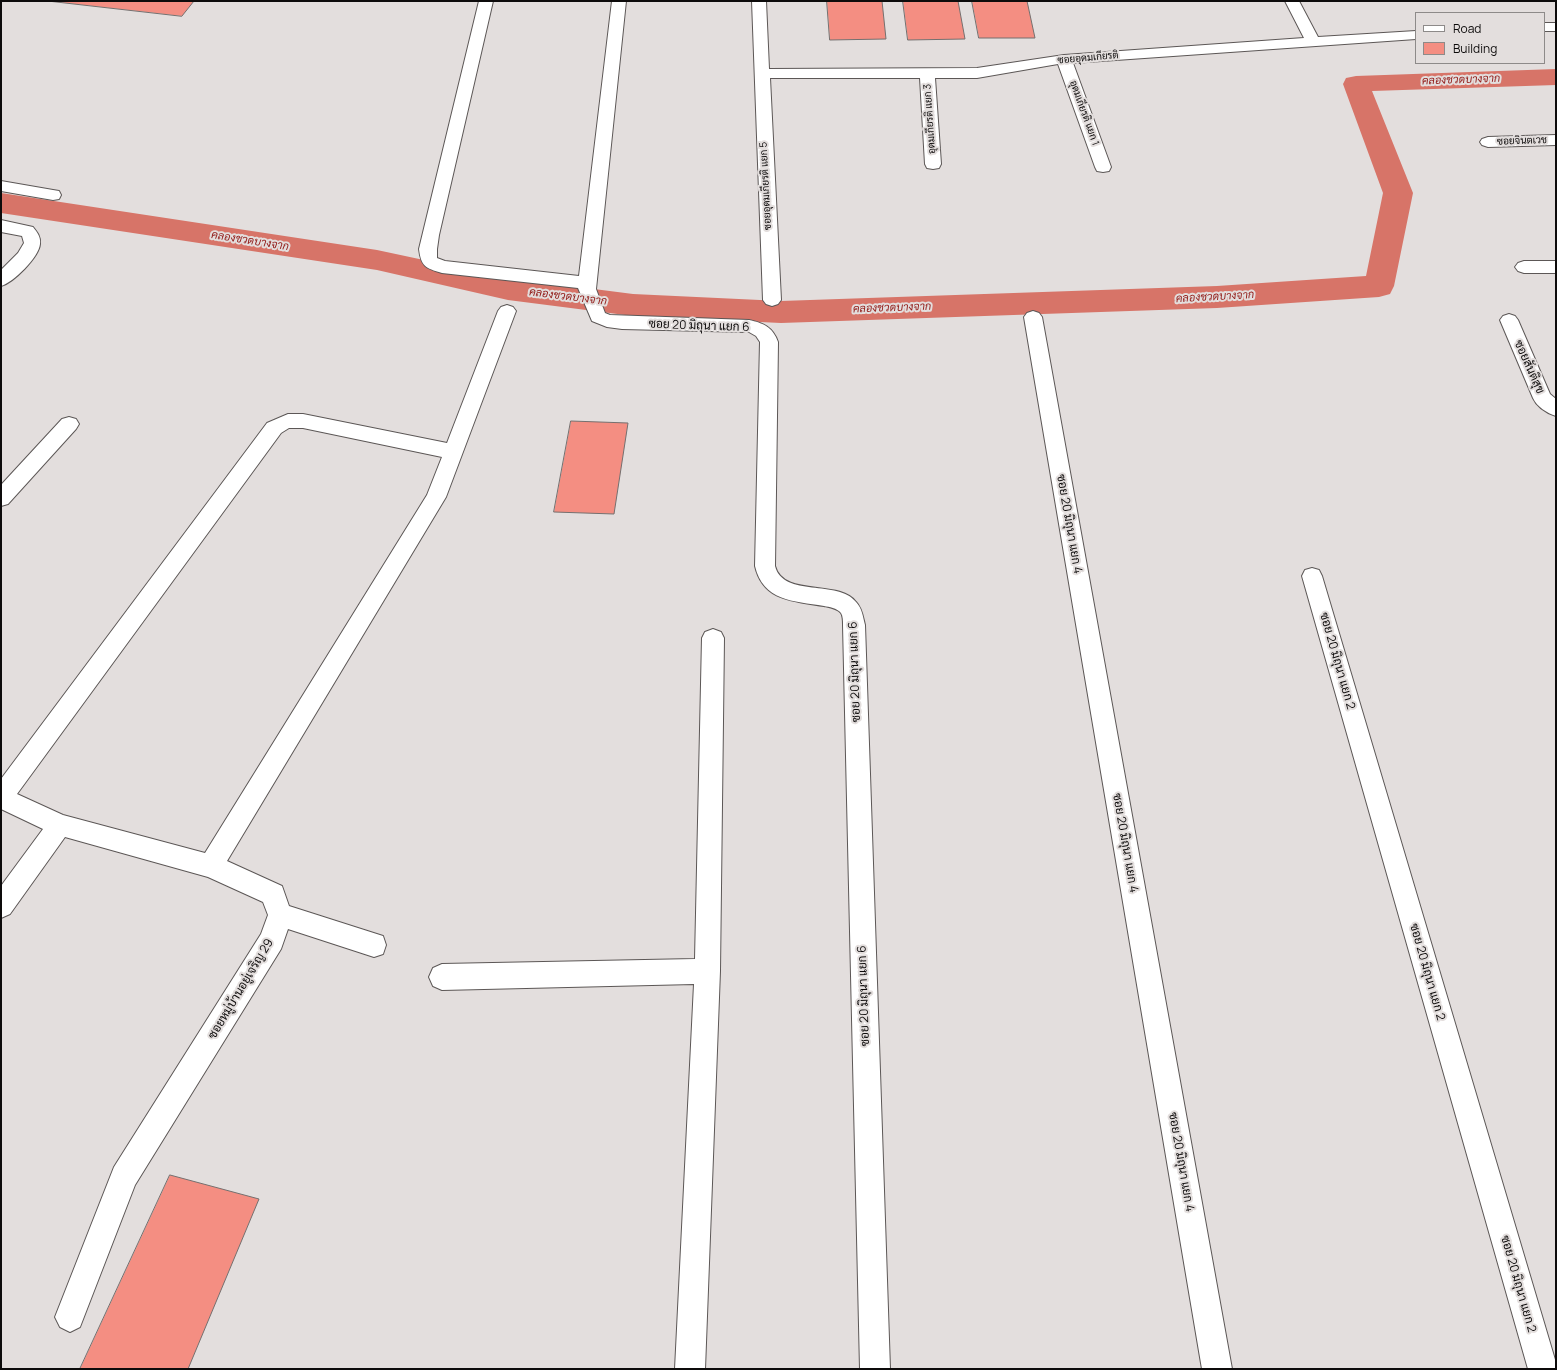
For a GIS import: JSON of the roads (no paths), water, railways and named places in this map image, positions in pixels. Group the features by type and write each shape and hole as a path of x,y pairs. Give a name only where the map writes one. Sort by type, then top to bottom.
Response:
{"street":[{"path":"486,1 431,235 428,249 429,261 442,267 587,286"},
{"name":"ซอย 20 มิถุนา แยก 6","path":"619,1 587,286 598,317 607,321 622,323 750,326 761,329 767,334 769,342 767,576 776,586 795,593 833,599 848,605 852,614 854,625 875,1369"},
{"name":"ซอยอุดมเกียรติ แยก 5","path":"759,1 772,300"},
{"path":"1292,1 1313,41"},
{"path":"1545,28 1556,27"},
{"name":"ซอยอุดมเกียรติ","path":"761,73 927,74 1003,70 1064,59 1415,35"},
{"name":"อุดมเกียรติ แยก 1","path":"1064,59 1103,167"},
{"name":"อุดมเกียรติ แยก 3","path":"927,74 933,164"},
{"name":"ซอยจินตเวช","path":"1488,142 1556,140"},
{"path":"1,186 53,195"},
{"path":"1,226 27,231 32,237 32,244 26,255 1,280"},
{"path":"1524,267 1556,267"},
{"path":"211,866 436,497 507,311"},
{"name":"ซอย 20 มิถุนา แยก 4","path":"1033,316 1217,1369"},
{"name":"ซอยสันติสุข","path":"1508,320 1542,398 1556,409"},
{"path":"374,945 280,915 272,894 211,866 60,825 1,798 274,428 282,422 293,420 303,421 454,452"},
{"path":"1,498 69,424"},
{"name":"ซอย 20 มิถุนา แยก 2","path":"1312,576 1543,1369"},
{"path":"690,1369 707,971 713,638"},
{"path":"1,906 60,825"},
{"name":"ซอยหมู่บ้านอยู่เจริญ 29","path":"70,1317 124,1178 272,940 280,915"},
{"path":"442,977 707,971"}],"waterway":[{"name":"คลองชวดบางจาก","path":"1,203 377,260 508,289 633,305 781,312 1217,297 1379,286 1398,193 1356,84 1556,77"}]}
